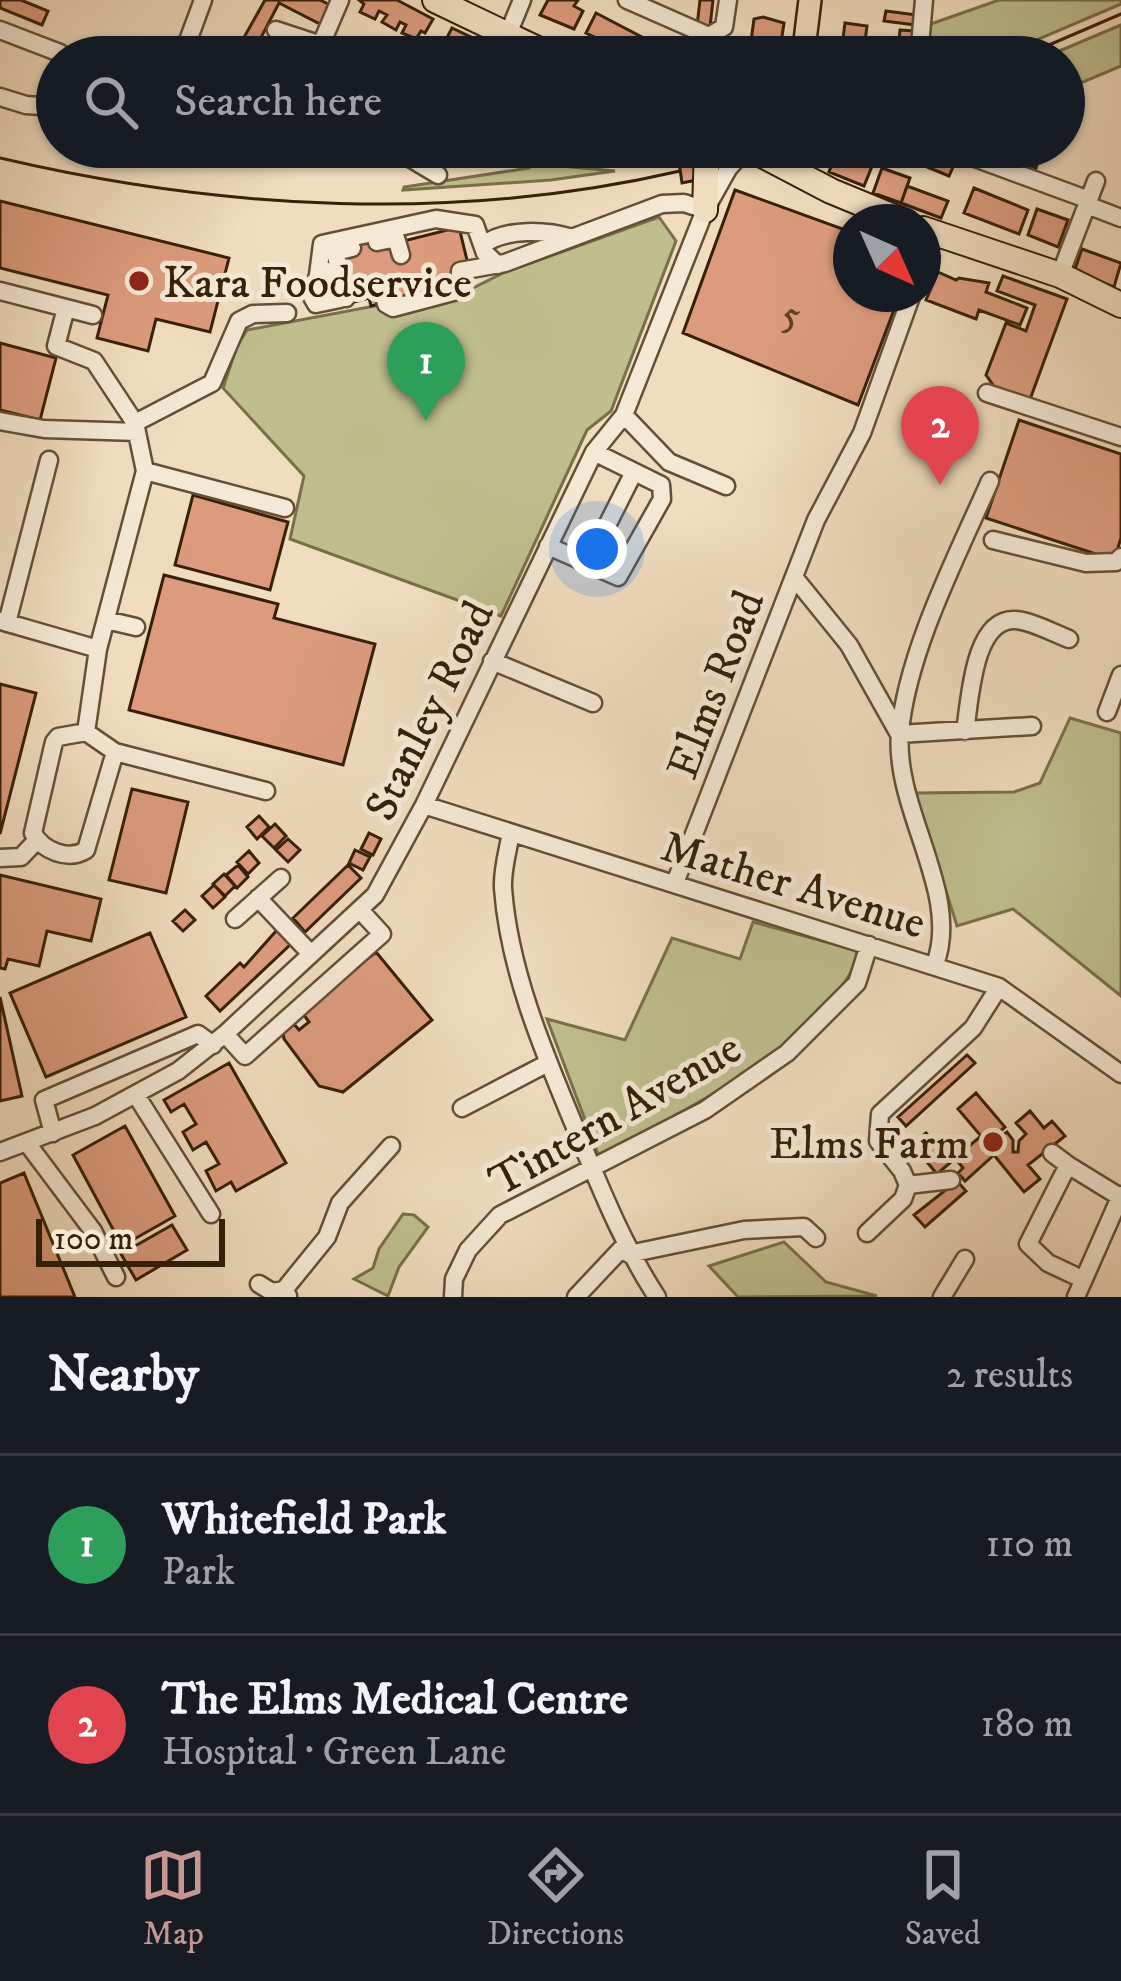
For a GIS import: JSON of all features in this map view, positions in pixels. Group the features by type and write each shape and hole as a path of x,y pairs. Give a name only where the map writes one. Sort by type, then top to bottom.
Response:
{"highway":[{"path":"435,0 512,36"},
{"path":"705,210 706,168"},
{"path":"790,168 867,204"},
{"path":"941,235 1060,275 1121,305"}],"main road":[{"path":"806,36 811,0"},
{"path":"798,168 800,173"}],"street":[{"path":"190,36 203,0"},
{"path":"325,36 340,0"},
{"path":"508,34 523,0"},
{"path":"627,0 709,36 724,27 728,0"},
{"path":"921,36 924,0"},
{"path":"0,30 36,41"},
{"path":"276,30 291,36"},
{"path":"0,97 36,106"},
{"path":"413,168 438,175"},
{"name":"Stanley Road","path":"0,1152 136,1095 219,1040 381,888 594,452 624,415 705,210 729,168"},
{"path":"1000,168 1121,218"},
{"path":"1060,275 1096,181"},
{"path":"383,290 386,304 394,308 453,292 460,285 460,271 498,265 662,204 684,203 705,210"},
{"path":"401,255 396,238 335,252 343,298 316,304 311,297 326,273 322,244 436,219 475,225 485,253 498,265"},
{"path":"483,245 493,237 549,231 572,238"},
{"path":"0,291 93,315"},
{"path":"67,308 56,346 94,361 136,428 145,471 98,649 86,732"},
{"name":"Elms Road","path":"676,883 816,520 862,433 906,312"},
{"path":"0,421 44,429 136,428 212,382 239,321 253,314 287,313"},
{"path":"987,393 1121,437"},
{"path":"624,415 669,462 726,486"},
{"path":"548,546 621,576 662,499 661,485 594,452"},
{"path":"49,460 3,622 98,649"},
{"path":"145,471 285,508"},
{"path":"587,565 634,472"},
{"path":"899,734 933,613 990,481"},
{"path":"993,540 1086,563 1116,562 1121,557"},
{"path":"794,577 849,644 899,734 908,806 944,920 943,943 935,964"},
{"path":"106,620 136,627"},
{"path":"964,731 982,640 996,625 1014,620 1069,639"},
{"path":"492,661 593,703"},
{"path":"1107,712 1121,675"},
{"path":"899,734 1032,725"},
{"path":"115,752 86,850 73,855 43,847 33,833 58,737 86,732 115,752 266,791"},
{"name":"Mather Avenue","path":"424,805 999,987 1121,1075"},
{"path":"511,833 503,885 519,975 548,1063 592,1168 627,1249 657,1297"},
{"path":"0,858 21,857 37,840"},
{"path":"235,920 281,878"},
{"path":"258,898 311,954"},
{"path":"53,1133 44,1100 198,1034 245,1056 382,934 360,910"},
{"name":"Tintern Avenue","path":"453,1297 454,1279 468,1250 500,1215 705,1110 787,1053 856,983 869,945"},
{"path":"867,1233 903,1199 908,1185 902,1171 873,1146 880,1114 974,1028 999,987"},
{"path":"462,1108 548,1063"},
{"path":"136,1095 211,1214"},
{"path":"28,1143 93,1232 116,1277"},
{"path":"259,1284 286,1293 327,1237 340,1203 391,1146"},
{"path":"1052,1153 1121,1196 1079,1288 1028,1244 1068,1165"},
{"path":"908,1185 951,1180"},
{"path":"576,1297 627,1249 744,1231 804,1228 816,1238"},
{"path":"943,1297 965,1259"}],"shaded area":[{"path":"999,0 1121,0 1121,4 1046,36 923,36 925,26"},
{"path":"1121,25 1121,66 1085,81 1085,40"},
{"path":"529,168 615,171 551,180 404,187"},
{"path":"659,217 676,241 611,411 587,430 501,616 290,539 304,476 223,388 247,330 475,287"},
{"path":"1070,718 1121,733 1121,996 1013,909 957,926 915,793 1014,792 1040,783"},
{"path":"753,922 859,955 824,1008 772,1055 628,1143 598,1154 547,1019 625,1040 672,938 740,959"},
{"path":"403,1214 414,1215 428,1227 399,1267 388,1296 354,1279 373,1268 379,1249"},
{"path":"784,1242 826,1282 877,1296 738,1297 709,1266"}],"building":[{"path":"0,0 21,0 48,11 42,25 0,8"},
{"path":"265,0 320,0 332,6 320,24 279,3 262,36 245,36"},
{"path":"359,0 397,0 433,19 425,33 409,36 402,33 406,25 400,22 396,30 382,22 387,15 379,11 375,19 360,12 364,4"},
{"path":"548,0 578,0 574,6 583,11 574,29 540,15"},
{"path":"700,0 713,0 710,27 697,26"},
{"path":"886,11 917,15 916,25 884,21"},
{"path":"596,13 640,36 592,36 586,33"},
{"path":"754,19 784,23 782,36 752,36"},
{"path":"845,23 867,26 866,36 843,36"},
{"path":"680,168 695,168 697,180 682,183"},
{"path":"830,168 871,168 864,186 829,172"},
{"path":"882,168 910,178 901,203 873,193"},
{"path":"930,168 953,168 949,176"},
{"path":"907,186 948,201 941,218 941,204 901,203"},
{"path":"974,188 1028,210 1019,234 964,213"},
{"path":"735,190 833,225 833,312 893,312 858,405 683,333"},
{"name":"Kara Foodservice","path":"0,201 229,258 210,332 156,319 148,351 97,338 108,295 0,268"},
{"path":"1037,209 1068,220 1058,247 1028,235"},
{"path":"459,227 472,281 371,306 369,298 343,305 330,249 402,232 404,241"},
{"path":"1082,249 1121,263 1114,287 1074,272"},
{"path":"941,273 989,283 986,292 1027,308 1020,325 979,310 976,319 941,306"},
{"path":"1003,276 1067,299 1029,402 996,389 986,375 1006,323 1026,331 1035,305 997,291"},
{"path":"0,343 56,358 40,420 0,410"},
{"path":"1019,420 1121,454 1121,538 1114,560 986,518"},
{"path":"193,495 288,522 270,590 175,565"},
{"path":"164,575 278,604 274,618 375,644 343,765 129,710"},
{"path":"0,684 36,693 0,834"},
{"path":"132,789 188,802 166,893 109,880"},
{"path":"259,816 269,827 257,839 247,827"},
{"path":"275,824 286,836 274,848 262,836"},
{"path":"369,833 381,839 373,855 361,849"},
{"path":"288,839 300,850 288,862 276,850"},
{"path":"355,850 370,857 363,870 349,863"},
{"path":"249,851 259,863 248,874 237,862"},
{"path":"238,865 248,877 237,888 226,875"},
{"path":"348,865 361,878 305,932 293,918"},
{"path":"224,874 235,886 225,896 213,884"},
{"path":"0,875 101,899 91,941 47,931 39,966 8,959 5,969 0,968"},
{"path":"214,885 225,897 213,908 202,896"},
{"path":"185,910 195,920 183,931 173,921"},
{"path":"277,930 291,944 220,1011 206,996 240,963 244,967"},
{"path":"150,933 186,1017 46,1077 10,993"},
{"path":"376,952 432,1020 343,1092 319,1086 283,1033 294,1024 299,1030 309,1022 301,1011"},
{"path":"0,997 22,1096 0,1101"},
{"path":"967,1055 975,1063 906,1126 898,1117"},
{"path":"229,1063 286,1163 236,1191 231,1182 216,1191 206,1171 219,1164 206,1142 193,1150 183,1132 196,1124 184,1104 171,1112 164,1100"},
{"name":"Elms Farm","path":"976,1093 1005,1127 998,1133 1007,1132 1013,1152 1018,1152 1026,1134 1016,1123 1030,1111 1044,1128 1052,1121 1065,1136 1028,1165 1040,1179 1024,1192 994,1155 965,1181 958,1173 963,1168 955,1158 981,1136 958,1109"},
{"path":"125,1126 175,1216 122,1246 73,1155"},
{"path":"926,1133 951,1162 937,1174 912,1144"},
{"path":"24,1173 75,1297 0,1297 0,1183"},
{"path":"957,1181 966,1191 925,1227 914,1215"},
{"path":"172,1225 187,1250 136,1280 121,1254"}],"tram line":[{"path":"1070,36 1121,14"},
{"path":"0,158 36,166"},
{"path":"47,168 168,189 339,204 510,198 596,188 680,171"}],"place":[{"name":"Kara Foodservice","path":"139,281"},
{"name":"Whitefield Park","path":"426,421"},
{"name":"The Elms Medical Centre","path":"940,485"},
{"name":"Elms Farm","path":"993,1142"}]}
